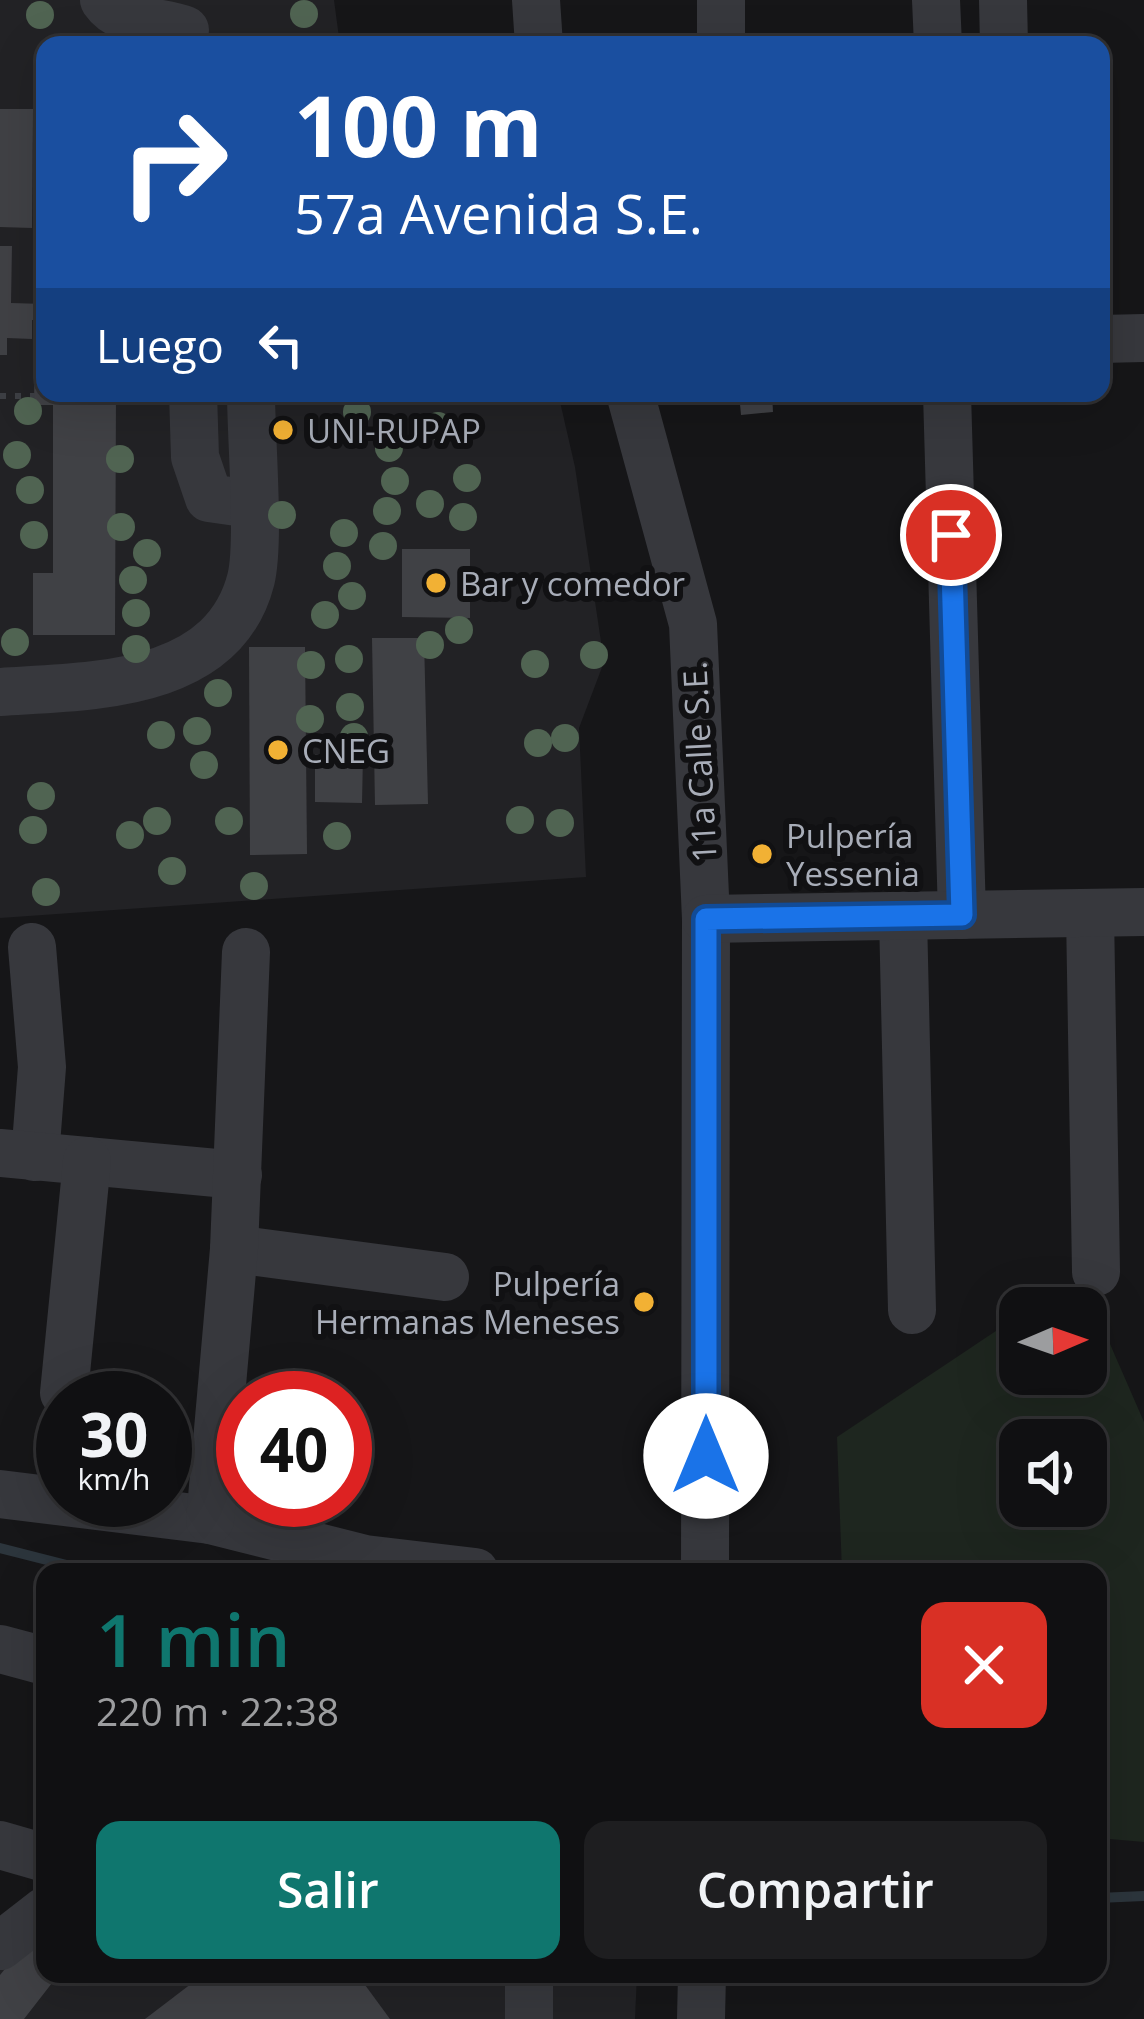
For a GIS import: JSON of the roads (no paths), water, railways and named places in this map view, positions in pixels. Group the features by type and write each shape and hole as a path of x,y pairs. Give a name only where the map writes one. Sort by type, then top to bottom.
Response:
{"street":[{"path":"104,0 123,17 164,21 186,33"},
{"path":"536,0 538,36"},
{"path":"721,0 721,36"},
{"path":"936,0 938,36"},
{"path":"1003,0 1004,36"},
{"path":"1110,339 1144,338"},
{"path":"193,402 195,457 209,498 251,504"},
{"path":"0,692 126,681 175,670 209,644 238,611 252,576 251,402"},
{"name":"11a Calle S.E.","path":"632,402 693,624 706,919 705,1563"},
{"path":"947,402 962,915"},
{"path":"706,919 1144,912"},
{"path":"1090,913 1096,1272"},
{"path":"902,916 912,1310"},
{"path":"32,947 42,1067 18,1155 238,1175"},
{"path":"211,1520 238,1175 246,952"},
{"path":"66,1371 88,1161"},
{"path":"233,1249 446,1276"},
{"path":"0,1494 211,1520 365,1559 399,1563"},
{"path":"0,1649 36,1659"},
{"path":"0,1845 36,1855"},
{"path":"0,1946 36,1918"},
{"path":"701,2019 702,1983"}],"waterway":[{"path":"0,1548 59,1563"},
{"path":"1107,1898 1144,1896"}],"place":[{"name":"UNI-RUPAP","path":"283,430"},
{"name":"Bar y comedor","path":"436,583"},
{"name":"CNEG","path":"278,750"},
{"name":"Pulpería Yessenia","path":"762,854"},
{"name":"Pulpería Hermanas Meneses","path":"644,1302"}]}
